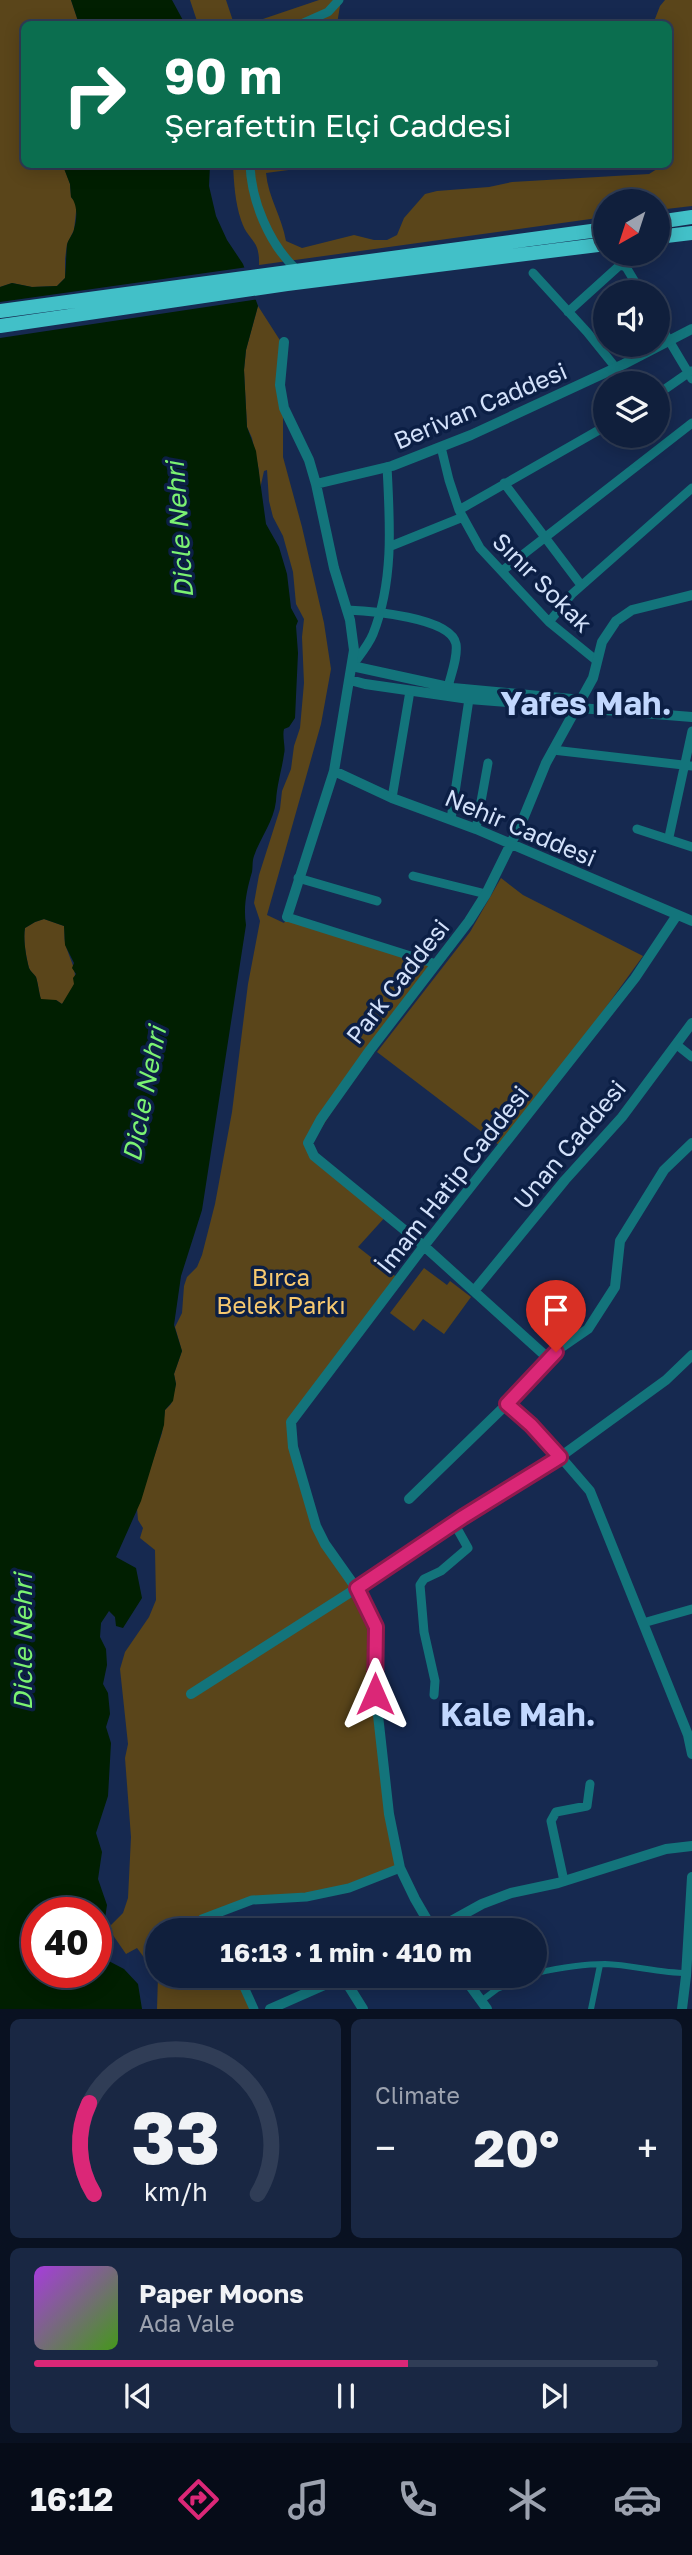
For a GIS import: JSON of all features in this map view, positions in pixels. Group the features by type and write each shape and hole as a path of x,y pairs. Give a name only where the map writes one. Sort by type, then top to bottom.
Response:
{"highway":[{"path":"670,220 692,217"},
{"path":"0,311 289,275 593,231"},
{"path":"670,236 692,233"},
{"path":"0,326 289,275 593,245"}],"street":[{"path":"308,21 328,12 339,0"},
{"path":"250,168 253,190 260,211 289,275"},
{"path":"603,280 620,265 626,267 633,280"},
{"path":"533,273 616,368"},
{"path":"568,312 593,289"},
{"name":"Berivan Caddesi","path":"670,339 692,329"},
{"path":"284,342 280,385 284,408 309,460 316,484 334,568 347,610 354,650 326,804 298,878 287,917 436,964"},
{"path":"670,343 691,374 670,387"},
{"name":"Berivan Caddesi","path":"316,484 387,467 442,447 636,357"},
{"path":"502,571 692,423"},
{"path":"391,546 461,514 503,483 593,433"},
{"name":"Sınır Sokak","path":"442,447 449,480 461,514 480,548 549,622 597,661"},
{"path":"352,666 372,637 380,612 391,546 387,467"},
{"path":"503,483 581,585"},
{"path":"549,622 581,585 692,488"},
{"name":"Park Caddesi","path":"549,1359 424,1246 314,1156 308,1143 321,1119 363,1060 469,921 486,894 553,750 593,678 608,632 625,613 692,595"},
{"path":"347,610 380,612 441,628 451,635 456,642 456,652 449,687"},
{"path":"352,666 449,687 692,717"},
{"path":"350,680 469,699 580,704"},
{"path":"392,797 410,691"},
{"path":"452,819 469,699"},
{"path":"669,837 689,766 692,731"},
{"path":"553,750 689,766"},
{"path":"476,829 488,763"},
{"name":"Nehir Caddesi","path":"334,771 692,921"},
{"path":"637,829 669,837 692,847"},
{"path":"413,876 486,894"},
{"path":"298,878 377,901"},
{"name":"İmam Hatip Caddesi","path":"357,1588 335,1560 316,1526 293,1447 291,1422 424,1246 635,978 677,915"},
{"name":"Unan Caddesi","path":"474,1291 565,1180 622,1117 692,1023"},
{"path":"677,1045 692,1057"},
{"path":"409,1499 507,1404 549,1359 588,1329 615,1287 620,1241 664,1170 692,1143"},
{"path":"191,1694 560,1457 666,1380 692,1355"},
{"path":"507,1404 531,1425 590,1491 688,1734 692,1754"},
{"path":"434,1695 435,1681 424,1632 420,1585 424,1579 441,1571 468,1548 454,1523"},
{"path":"357,1588 371,1613 377,1633 374,1679 388,1814 400,1868 427,1918"},
{"path":"643,1623 692,1609"},
{"path":"564,1881 551,1821 556,1812 587,1806 590,1784"},
{"path":"456,1918 481,1904 511,1893 564,1881 666,1849 692,1846"},
{"path":"204,1918 230,1906 252,1900 306,1898 349,1888 400,1868"},
{"path":"682,2009 689,1971 692,1877"},
{"path":"547,1971 572,1965 600,1965 667,1973 689,1971"},
{"path":"592,2009 600,1965"},
{"path":"245,1988 254,2009"},
{"path":"270,2009 317,1988"},
{"path":"351,1988 363,2009"},
{"path":"472,1988 484,2005"},
{"path":"471,2009 484,2005 499,1988"}],"green space":[{"path":"0,0 71,0 78,21 21,21 21,168 64,168 71,197 77,203 74,230 67,244 65,278 57,286 32,287 12,283 0,287"},
{"path":"190,0 226,0 233,21 197,21"},
{"path":"319,0 341,0 338,21 257,21"},
{"path":"665,0 692,0 692,206 670,209 670,189 593,189 593,219 259,265 258,250 239,213 233,168 304,168 266,173 286,241 302,248 354,235 387,240 397,235 404,218 425,194 437,191 489,187 512,182 649,174 658,168 672,168 672,21 654,21"},
{"name":"Bırca Belek Parkı","path":"258,306 283,345 283,457 324,623 331,669 321,724 267,915 284,923 287,917 436,964 386,1028 309,1147 387,1215 358,1247 399,1279 291,1422 316,1526 375,1622 374,1679 400,1868 349,1888 252,1900 206,1918 145,1918 145,1959 137,1948 126,1954 112,1934 112,1924 123,1913 128,1898 131,1837 125,1758 128,1744 120,1669 125,1652 149,1617 156,1600 155,1550 140,1538 143,1528 138,1520 137,1508 162,1433 165,1410 171,1404 176,1384 174,1374 182,1351 175,1327 182,1313 184,1286 202,1255 215,1204 232,1112 248,984 260,921 254,903 259,875 280,809 282,791 291,769 300,728 304,683 304,619 296,604 293,572 283,536 273,517 269,501 267,470 264,471 260,489 259,471 247,427 244,370 246,350"},
{"path":"501,878 523,895 643,956 499,1145 377,1052 470,932"},
{"path":"44,919 64,926 65,943 75,973 73,987 62,1004 56,1000 41,1000 36,977 27,959 25,928"},
{"path":"424,1268 447,1285 450,1281 471,1297 444,1334 423,1319 414,1331 390,1313"},
{"path":"158,1988 244,1988 254,2009 157,2009"}],"water":[{"path":"71,0 172,0 183,21 78,21"},
{"name":"Dicle Nehri","path":"64,168 210,168 209,186 216,216 227,240 243,264 258,306 246,350 244,370 247,427 256,451 266,524 279,547 287,574 291,608 298,621 298,653 295,718 289,727 284,729 284,752 275,808 254,856 247,891 246,925 202,1210 181,1276 174,1325 182,1351 174,1374 176,1384 173,1401 165,1410 164,1425 141,1501 116,1557 136,1568 142,1598 123,1628 116,1626 115,1617 109,1611 101,1623 100,1637 106,1649 107,1665 103,1684 108,1693 110,1714 106,1727 111,1743 108,1796 96,1833 102,1852 98,1879 104,1897 21,1897 21,1988 112,1988 112,1963 124,1969 138,1984 142,2009 0,2009 0,287 12,283 32,287 57,286 65,278 67,245 76,217 75,204","holes":["44,919 64,926 65,945 74,963 74,984 62,1004 56,1000 41,999 36,977 27,959 25,928"]}],"pier":[{"path":"248,267 260,299 0,338 0,302"}],"district":[{"name":"Yafes Mah.","path":"586,703"},
{"name":"Kale Mah.","path":"518,1714"}],"route":[{"path":"375,1694 376,1627 357,1588 463,1517 560,1457 546,1440 507,1404 556,1352"}]}
